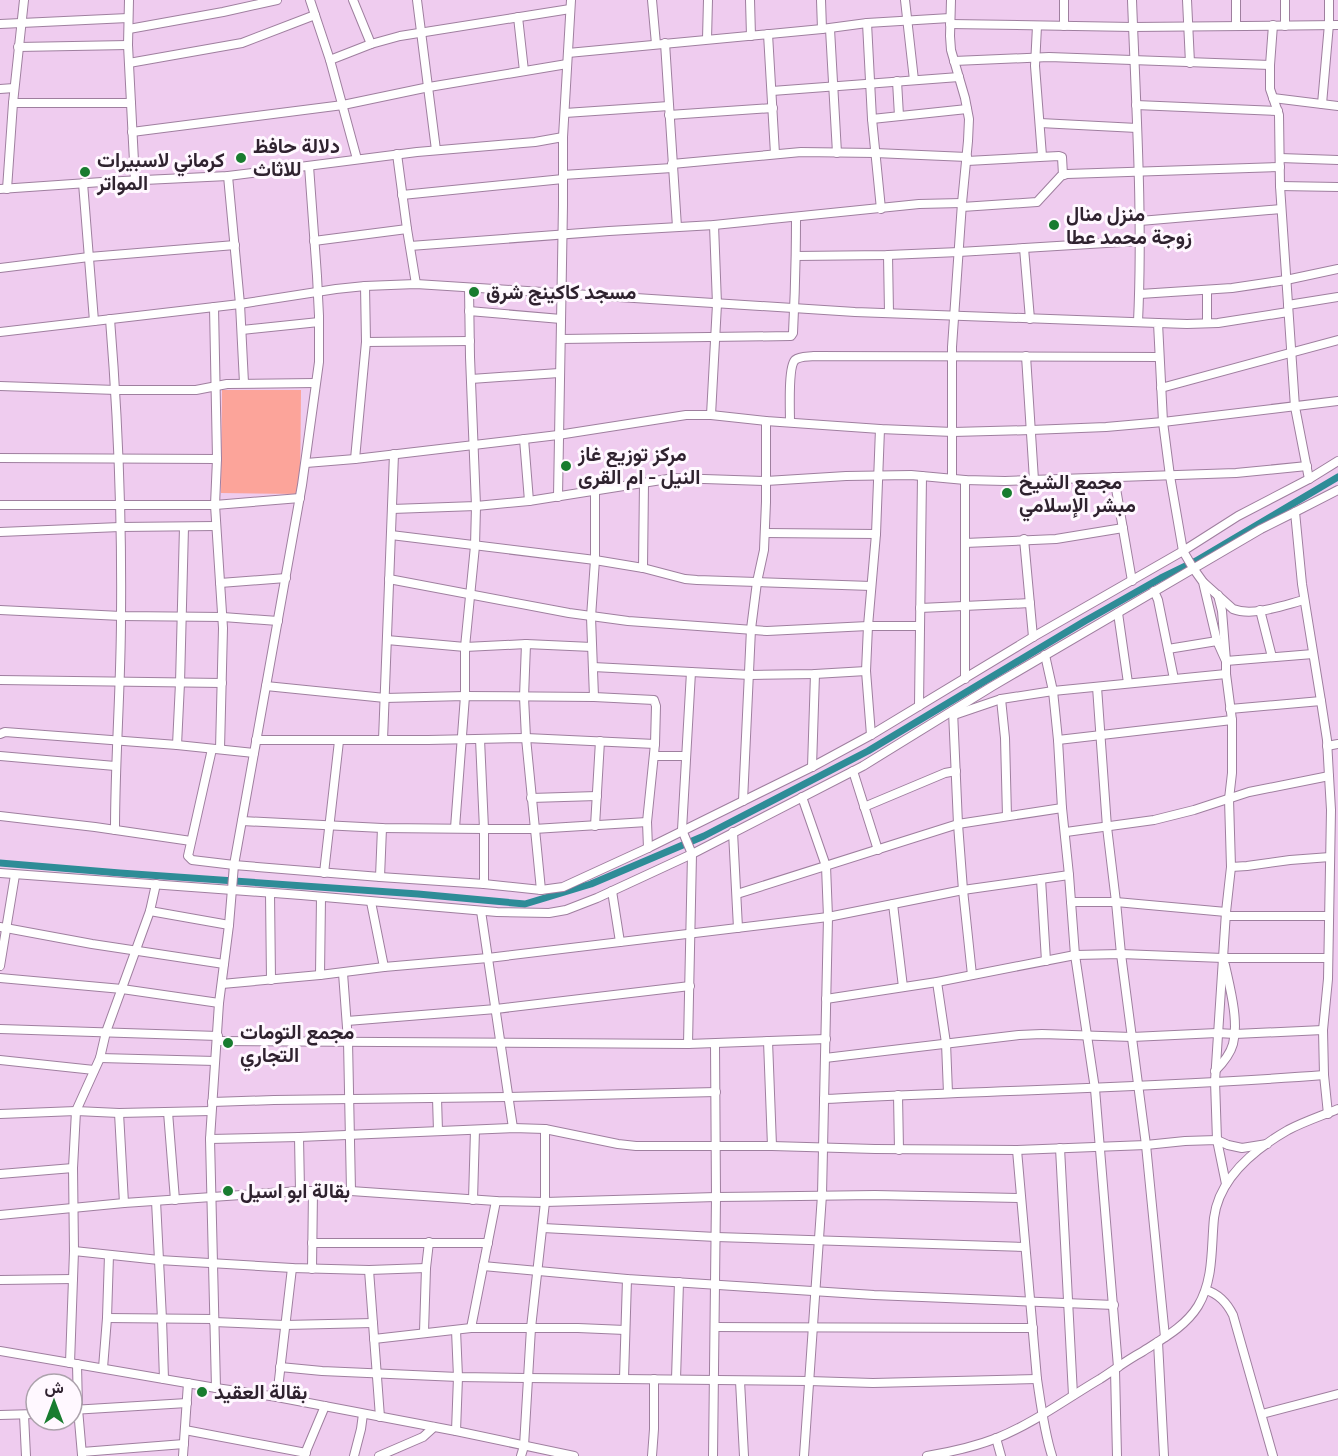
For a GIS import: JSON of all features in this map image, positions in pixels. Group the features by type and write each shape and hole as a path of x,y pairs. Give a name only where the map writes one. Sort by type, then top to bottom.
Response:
{"street":[{"path":"24,0 3,189 228,176 397,154 535,142 563,137"},
{"path":"129,0 128,45 135,181"},
{"path":"129,29 277,0"},
{"path":"310,0 330,60 357,159"},
{"path":"353,0 371,44"},
{"path":"417,0 436,150"},
{"path":"558,497 563,137 570,0"},
{"path":"652,0 656,44"},
{"path":"707,39 708,0"},
{"path":"750,0 751,36"},
{"path":"821,0 834,87 837,153"},
{"path":"905,0 914,80"},
{"path":"951,0 950,36 969,119 953,356 952,478"},
{"path":"1064,0 1064,26"},
{"path":"1132,0 1140,221 1138,322"},
{"path":"1187,0 1190,63"},
{"path":"1236,0 1236,26"},
{"path":"1285,0 1285,26"},
{"path":"1322,104 1329,0"},
{"path":"330,60 371,44 400,36 570,9"},
{"path":"129,63 242,43 315,15"},
{"path":"518,17 524,71"},
{"path":"0,24 129,18"},
{"path":"568,53 908,20 1037,26 1338,25"},
{"path":"867,23 872,119 881,209"},
{"path":"1037,26 1035,57 1042,156"},
{"path":"1273,26 1270,89 1278,111 1281,209 1293,353 1295,407 1309,479"},
{"path":"768,34 775,154"},
{"path":"665,43 677,227"},
{"path":"18,47 128,45"},
{"path":"954,61 1035,57 1270,65"},
{"path":"132,132 343,105 429,87 567,64"},
{"path":"772,91 958,76"},
{"path":"897,81 899,116"},
{"path":"0,88 14,88"},
{"path":"1273,99 1338,106"},
{"path":"13,103 131,103"},
{"path":"1136,105 1278,111"},
{"path":"565,112 669,106"},
{"path":"669,115 773,108"},
{"path":"872,119 968,109"},
{"path":"1040,123 1137,128"},
{"path":"402,195 801,152 875,153 967,159 1061,156 1063,175"},
{"path":"397,154 416,284"},
{"path":"410,246 714,225 926,204 1037,202 1063,175 1067,174 1338,160"},
{"path":"216,1388 211,1106 219,1003 234,866 306,463 319,362 318,292 309,166"},
{"path":"228,176 240,304 244,383"},
{"path":"83,183 94,321"},
{"path":"1280,186 1338,187"},
{"path":"1140,221 1281,209"},
{"path":"561,339 791,336 793,333 796,218"},
{"path":"711,415 717,304 714,225"},
{"path":"314,242 407,229"},
{"path":"796,256 959,252 1140,241"},
{"path":"0,268 89,257 235,245"},
{"path":"1024,248 1030,319"},
{"path":"888,255 889,313"},
{"path":"1140,294 1207,290 1286,280 1338,269"},
{"path":"0,332 240,304 365,286 416,284 717,304 1158,323 1218,323 1338,297"},
{"path":"355,459 366,342 365,286"},
{"path":"455,828 465,696 465,647 475,546 476,506 469,288"},
{"path":"1207,290 1207,323"},
{"path":"214,307 217,459 215,505 223,617 222,683 216,749 188,856 190,859 234,866 484,884 541,891 569,885 812,767 871,735 1034,637 1184,553 1238,516 1338,462"},
{"path":"469,311 561,319"},
{"path":"110,320 116,390 120,506 121,616 115,830"},
{"path":"242,330 319,321"},
{"path":"1158,323 1161,388 1170,476 1184,553 1203,582 1233,609 1260,610 1304,600"},
{"path":"1161,388 1338,340"},
{"path":"366,342 470,341"},
{"path":"790,422 791,368 795,360 799,358 814,356 1159,357"},
{"path":"1026,357 1034,480"},
{"path":"471,380 559,373"},
{"path":"0,386 196,390 244,383 315,382"},
{"path":"306,463 558,435 686,415 952,432 1106,427 1338,401"},
{"path":"743,801 751,629 757,582 763,560 765,532 766,421"},
{"path":"871,735 866,671 876,534 880,429"},
{"path":"524,439 529,501"},
{"path":"383,740 394,454"},
{"path":"0,458 217,459"},
{"path":"392,509 476,506 529,501 685,478 766,481 846,476 922,476 965,480 1034,480 1236,473 1307,466"},
{"path":"919,706 922,476"},
{"path":"1114,477 1132,581"},
{"path":"964,679 965,480"},
{"path":"643,568 644,483"},
{"path":"0,873 232,889 482,911 529,914 566,910 692,854 853,771 954,713 1046,655 1193,568 1261,529 1338,490"},
{"path":"594,697 591,617 595,560 595,491"},
{"path":"0,505 215,505 300,498"},
{"path":"1295,512 1304,600 1321,701 1329,776 1328,979 1323,1030 1328,1114"},
{"path":"0,532 216,526"},
{"path":"177,745 184,527"},
{"path":"965,543 1056,539 1123,528"},
{"path":"765,532 876,534"},
{"path":"391,535 595,560 643,568 685,579 871,586"},
{"path":"1024,540 1034,637"},
{"path":"220,583 286,578"},
{"path":"389,579 591,617 628,621 777,631 868,626 920,626"},
{"path":"1203,582 1217,641 1226,661"},
{"path":"1154,591 1158,600 1174,679"},
{"path":"1218,595 1222,611 1232,720 1232,773 1229,799 1231,867 1215,1071 1217,1140 1226,1184"},
{"path":"920,608 1030,603"},
{"path":"0,610 279,621"},
{"path":"1260,610 1272,657"},
{"path":"1118,613 1128,683"},
{"path":"387,640 465,647 526,644 592,647"},
{"path":"1168,649 1217,641"},
{"path":"526,644 524,697 526,738 541,891"},
{"path":"1226,661 1313,654"},
{"path":"1046,655 1053,691 1058,740 1075,956 1095,1089 1114,1305 1117,1456"},
{"path":"593,667 750,675 866,671"},
{"path":"688,1044 692,854 682,830 691,672"},
{"path":"812,767 815,674"},
{"path":"954,713 1000,699 1053,691 1226,674"},
{"path":"0,680 222,683"},
{"path":"266,686 385,698 465,696 654,700 656,706 655,744 647,822 648,848"},
{"path":"1097,687 1107,826 1146,1145 1162,1340 1164,1456"},
{"path":"1000,699 1005,738 1007,816"},
{"path":"1230,709 1321,701"},
{"path":"954,713 958,824 972,975"},
{"path":"1058,740 1232,720"},
{"path":"0,734 4,732 254,753"},
{"path":"256,740 526,738 655,744"},
{"path":"480,739 484,884"},
{"path":"324,873 339,741"},
{"path":"595,826 600,741"},
{"path":"1327,746 1338,744"},
{"path":"0,756 115,766"},
{"path":"654,756 686,756"},
{"path":"853,771 878,850"},
{"path":"864,807 945,773 956,771"},
{"path":"1066,832 1154,820 1249,792 1329,776"},
{"path":"531,798 597,796"},
{"path":"802,797 826,866 828,917 822,1195 804,1456"},
{"path":"737,894 958,824 1062,808"},
{"path":"0,816 191,841"},
{"path":"242,821 382,828 484,829 534,829 647,822"},
{"path":"380,877 382,828"},
{"path":"733,832 738,928"},
{"path":"1231,867 1329,857"},
{"path":"0,966 3,927 15,875"},
{"path":"222,984 488,958 828,917 963,891 1070,875"},
{"path":"1041,879 1046,961"},
{"path":"74,1372 73,1168 76,1111 100,1058 106,1032 150,911 156,884"},
{"path":"612,891 620,942"},
{"path":"270,894 271,980"},
{"path":"320,975 321,897"},
{"path":"371,902 384,967"},
{"path":"1071,902 1116,902 1226,914 1328,916"},
{"path":"893,904 903,987"},
{"path":"150,911 229,925"},
{"path":"482,911 513,1128"},
{"path":"3,927 92,944 224,964"},
{"path":"826,999 937,982 1075,956 1121,954 1223,958 1327,958"},
{"path":"1215,1071 1227,1058 1235,1034 1233,1008 1223,958"},
{"path":"343,973 348,1041 351,1191"},
{"path":"0,978 122,989 219,1003"},
{"path":"937,982 946,1043 948,1093"},
{"path":"347,1021 496,1009 690,986"},
{"path":"0,1029 348,1041 716,1044 826,1040"},
{"path":"825,1058 1019,1035 1132,1037 1323,1030"},
{"path":"768,1041 772,1146"},
{"path":"714,1456 716,1044"},
{"path":"100,1058 215,1061"},
{"path":"0,1060 94,1070"},
{"path":"824,1100 898,1095 1138,1087 1324,1075"},
{"path":"0,1114 76,1111 168,1112 211,1106 350,1099 716,1092"},
{"path":"898,1095 899,1150"},
{"path":"437,1098 438,1131"},
{"path":"927,1456 965,1449 996,1438 1042,1415 1162,1340 1188,1318 1206,1290 1210,1274 1214,1216 1226,1184 1241,1165 1267,1144 1289,1130 1338,1109"},
{"path":"168,1112 174,1200"},
{"path":"119,1113 124,1203"},
{"path":"210,1139 513,1128 545,1130 631,1146 1017,1150 1217,1140 1242,1148 1267,1144"},
{"path":"473,1200 475,1130"},
{"path":"521,1456 524,1446 531,1328 545,1202 545,1130"},
{"path":"299,1137 300,1191"},
{"path":"1060,1148 1073,1395"},
{"path":"1017,1150 1037,1379 1042,1415 1052,1456"},
{"path":"0,1174 73,1168"},
{"path":"0,1215 124,1203 300,1191 351,1191 473,1200 545,1202 822,1195 1021,1198"},
{"path":"312,1269 313,1191"},
{"path":"156,1201 164,1379"},
{"path":"471,1328 496,1201"},
{"path":"543,1228 716,1237 1025,1246"},
{"path":"424,1332 429,1242"},
{"path":"312,1243 488,1243"},
{"path":"74,1251 159,1260 312,1269 426,1268"},
{"path":"103,1368 109,1255"},
{"path":"483,1266 627,1279 874,1295 1114,1305"},
{"path":"277,1397 292,1268"},
{"path":"369,1270 380,1417"},
{"path":"0,1281 73,1279"},
{"path":"624,1378 627,1279"},
{"path":"676,1379 680,1282"},
{"path":"1206,1290 1224,1301 1233,1315 1273,1456"},
{"path":"107,1318 285,1325 373,1323"},
{"path":"715,1327 1033,1328"},
{"path":"374,1339 471,1328 625,1330"},
{"path":"456,1330 458,1377 456,1431"},
{"path":"0,1351 277,1397 574,1456"},
{"path":"280,1367 458,1377 809,1380 873,1383 1037,1379"},
{"path":"652,1456 654,1379"},
{"path":"740,1380 744,1456"},
{"path":"183,1456 188,1383"},
{"path":"1262,1414 1338,1394"},
{"path":"84,1409 187,1403"},
{"path":"185,1430 305,1454 325,1406"},
{"path":"354,1456 363,1414"},
{"path":"0,1415 24,1415"},
{"path":"379,1456 423,1437 434,1427"},
{"path":"25,1432 26,1456"},
{"path":"78,1432 82,1454 184,1444"},
{"path":"996,1438 1001,1456"}],"shaded area":[{"path":"222,390 301,390 300,494 221,493"}],"waterway":[{"path":"0,863 525,904 591,884 704,836 868,751 1085,621 1196,561 1338,477"}],"place":[{"name":"دلالة حافظ للاثاث","path":"241,158"},
{"name":"كرماني لاسبيرات المواتر","path":"85,172"},
{"name":"منزل منال زوجة محمد عطا","path":"1054,225"},
{"name":"مسجد كاكينج شرق","path":"474,292"},
{"name":"مركز توزيع غاز النيل - ام القرى","path":"566,466"},
{"name":"مجمع الشيخ مبشر الإسلامي","path":"1007,493"},
{"name":"مجمع التومات التجاري","path":"228,1043"},
{"name":"بقالة ابو اسيل","path":"228,1191"},
{"name":"بقالة العقيد","path":"202,1392"}]}
